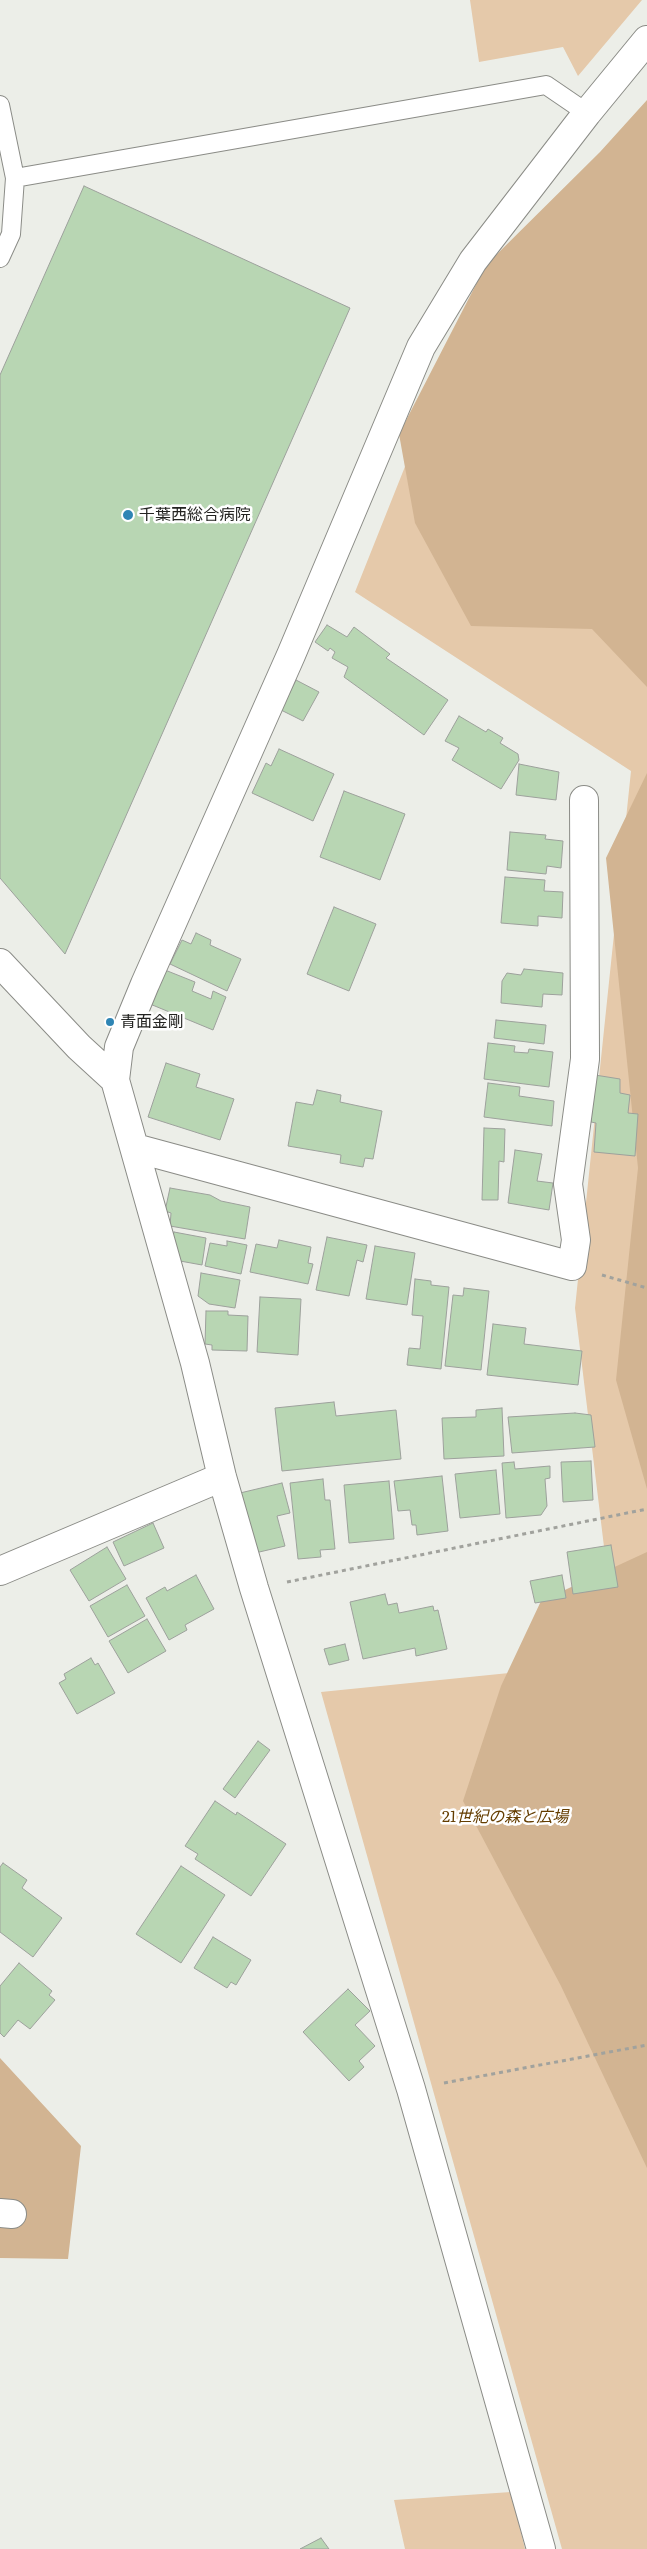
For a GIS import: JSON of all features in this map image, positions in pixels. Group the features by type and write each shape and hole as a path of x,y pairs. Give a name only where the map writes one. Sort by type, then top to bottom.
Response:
{"street":[{"path":"541,2549 411,2089 254,1588 222,1477 195,1363 115,1080 119,1047 145,984 291,656 421,347 474,261 587,113 647,40"},
{"path":"135,1148 572,1266 576,1240 568,1184 585,1059 584,800"},
{"path":"0,963 79,1047 115,1080"},
{"path":"0,1571 222,1477"}],"lane":[{"path":"15,178 546,85 587,113"},
{"path":"0,105 3,135 15,178 0,258"}],"path":[{"path":"572,1266 647,1288"},
{"path":"254,1588 647,1509"},
{"path":"411,2089 647,2045"}],"green space":[{"path":"470,0 642,0 578,76 563,47 479,62"},
{"path":"647,100 647,687 592,629 471,626 415,523 399,434 486,265 600,152"},
{"name":"21世紀の森と広場","path":"647,126 647,2549 562,2549 321,1692 618,1662 575,1308 631,771 355,592 465,316"},
{"path":"647,773 647,1489 616,1380 638,1168 606,858"},
{"path":"647,1552 647,2168 561,1986 463,1801 501,1686 541,1601"},
{"path":"0,2058 81,2146 68,2259 0,2258"},
{"path":"511,2492 525,2549 405,2549 394,2500"}],"building":[{"path":"84,186 350,308 65,954 0,878 0,375"},
{"path":"327,625 347,637 354,627 390,654 386,658 448,700 424,735 344,677 348,667 332,658 335,652 330,648 328,651 315,642"},
{"path":"296,680 319,692 303,721 281,710"},
{"path":"459,716 486,732 488,729 503,738 500,743 518,754 519,760 501,789 452,760 459,748 445,741"},
{"path":"279,749 334,774 313,821 252,793 266,763 271,766"},
{"path":"519,764 559,772 556,800 516,795"},
{"path":"344,791 405,814 380,880 320,857"},
{"path":"510,832 546,835 545,839 563,841 561,868 547,866 546,874 507,870"},
{"path":"505,877 545,880 544,891 563,892 562,918 538,916 538,926 501,923"},
{"path":"334,907 376,924 349,991 307,974"},
{"path":"196,933 211,940 210,945 241,959 227,991 170,964 182,940 191,944"},
{"path":"524,969 563,973 562,995 543,994 542,1007 501,1003 502,981 507,973 521,975"},
{"path":"165,970 195,982 192,991 211,999 213,991 226,997 213,1030 150,1004"},
{"path":"496,1020 546,1025 544,1044 494,1038"},
{"path":"488,1043 515,1046 514,1052 528,1053 529,1049 553,1052 549,1087 484,1079"},
{"path":"166,1063 200,1074 196,1087 234,1099 220,1140 148,1117"},
{"path":"595,1075 620,1079 620,1093 630,1095 628,1113 638,1114 635,1156 594,1152 596,1123 591,1122"},
{"path":"488,1083 520,1087 519,1096 554,1101 552,1126 484,1117"},
{"path":"317,1090 341,1095 340,1102 382,1111 373,1159 365,1158 363,1167 340,1163 341,1155 288,1146 296,1102 313,1105"},
{"path":"484,1128 505,1129 504,1162 499,1161 498,1200 482,1200"},
{"path":"515,1150 542,1154 537,1181 553,1183 549,1210 508,1203"},
{"path":"170,1188 210,1195 221,1201 250,1207 245,1239 170,1226 171,1213 165,1211"},
{"path":"174,1232 206,1238 202,1265 180,1261 173,1236"},
{"path":"327,1237 367,1245 363,1262 357,1260 349,1296 316,1290"},
{"path":"279,1240 311,1247 308,1263 313,1264 308,1284 250,1272 256,1244 277,1248"},
{"path":"227,1241 247,1245 241,1274 205,1266 210,1243 227,1246"},
{"path":"375,1246 415,1253 407,1305 366,1299"},
{"path":"201,1273 240,1280 235,1308 209,1304 198,1296"},
{"path":"415,1279 431,1281 431,1285 449,1287 441,1369 407,1365 409,1348 420,1349 423,1316 412,1315"},
{"path":"464,1288 489,1291 481,1370 445,1366 453,1295 463,1296"},
{"path":"260,1297 301,1299 298,1355 257,1352"},
{"path":"206,1311 228,1311 228,1315 248,1316 247,1351 212,1350 212,1345 205,1344"},
{"path":"493,1324 526,1328 524,1344 582,1351 578,1385 487,1375"},
{"path":"334,1402 336,1416 396,1410 401,1459 282,1471 275,1408"},
{"path":"502,1408 504,1456 444,1459 442,1418 476,1417 476,1410"},
{"path":"575,1413 591,1415 595,1447 512,1453 508,1417"},
{"path":"591,1461 593,1500 563,1502 561,1462"},
{"path":"514,1462 515,1469 550,1466 550,1478 545,1479 547,1506 541,1515 506,1518 502,1463"},
{"path":"496,1470 500,1514 460,1518 455,1474"},
{"path":"442,1476 448,1531 417,1535 416,1525 412,1525 410,1510 398,1511 394,1481"},
{"path":"323,1479 325,1500 330,1500 335,1549 320,1550 321,1557 298,1559 290,1483"},
{"path":"389,1481 394,1539 349,1543 344,1485"},
{"path":"282,1483 290,1513 277,1516 285,1546 255,1553 240,1493"},
{"path":"153,1523 164,1548 124,1566 113,1542"},
{"path":"611,1545 618,1587 573,1594 567,1552"},
{"path":"107,1547 126,1579 89,1601 70,1570"},
{"path":"196,1575 214,1609 185,1625 187,1630 169,1640 146,1598 165,1587 167,1591"},
{"path":"562,1575 566,1598 535,1603 530,1581"},
{"path":"127,1585 145,1616 108,1637 90,1606"},
{"path":"385,1594 388,1605 397,1603 399,1613 433,1606 434,1611 438,1610 447,1649 416,1656 415,1648 363,1659 350,1602"},
{"path":"147,1619 166,1651 128,1673 109,1641"},
{"path":"345,1644 349,1660 329,1665 324,1649"},
{"path":"91,1658 95,1665 98,1663 115,1693 77,1714 59,1683 66,1679 64,1674"},
{"path":"258,1741 270,1750 235,1798 223,1789"},
{"path":"215,1801 236,1815 237,1812 286,1844 251,1896 195,1859 198,1854 185,1846"},
{"path":"3,1863 27,1880 22,1888 62,1918 33,1957 0,1932 0,1867"},
{"path":"181,1866 225,1895 181,1963 136,1934"},
{"path":"213,1937 251,1960 236,1985 231,1982 227,1988 194,1968"},
{"path":"19,1963 52,1991 49,1995 55,2000 30,2029 18,2020 4,2037 0,2033 0,1986"},
{"path":"348,1989 370,2011 355,2025 375,2046 359,2061 364,2067 349,2081 303,2032"},
{"path":"321,2538 329,2549 300,2549"}],"place":[{"name":"千葉西総合病院","path":"128,515"},
{"name":"青面金剛","path":"110,1022"}]}
